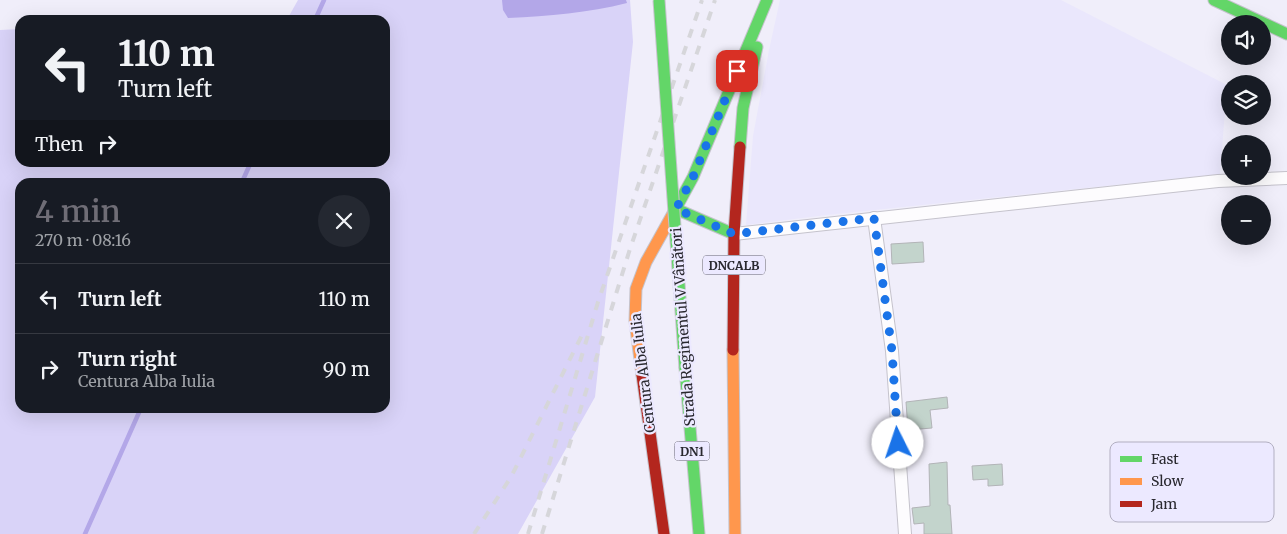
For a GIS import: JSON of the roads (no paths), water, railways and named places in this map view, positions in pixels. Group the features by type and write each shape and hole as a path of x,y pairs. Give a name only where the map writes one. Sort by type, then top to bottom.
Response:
{"main road":[{"name":"Strada Regimentul V Vânători","path":"659,0 685,368 699,534"},
{"name":"Centura Alba Iulia","path":"664,534 635,321 636,289 646,262 693,177 767,0"},
{"name":"Centura Alba Iulia","path":"735,534 734,234 743,108 767,0"},
{"path":"1214,0 1287,34"},
{"path":"676,209 734,234"}],"street":[{"path":"734,234 1218,181 1287,178"},
{"path":"874,218 892,351 905,534"}],"waterway":[{"path":"317,15 324,0"},
{"path":"244,178 249,167"},
{"path":"85,534 139,413"}],"railway":[{"path":"528,534 598,302 702,0"},
{"path":"542,534 629,252 715,0"},
{"path":"474,534 511,477 585,329"}]}
